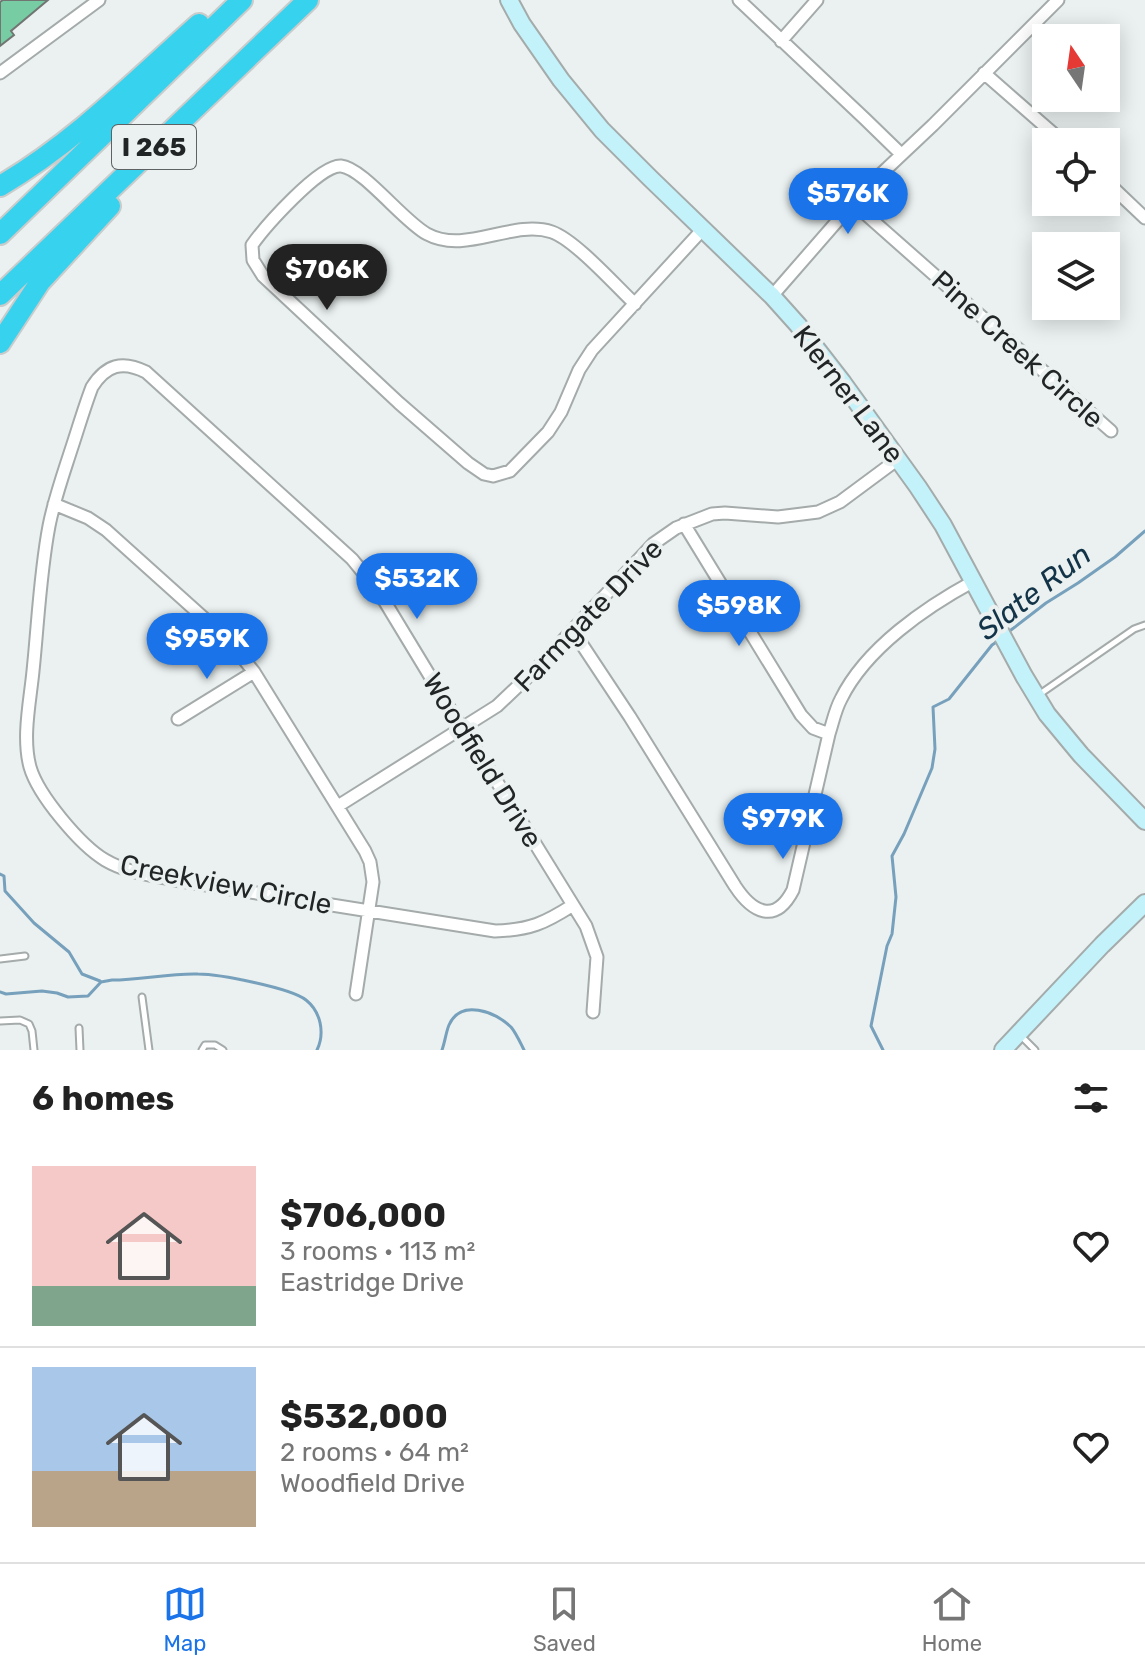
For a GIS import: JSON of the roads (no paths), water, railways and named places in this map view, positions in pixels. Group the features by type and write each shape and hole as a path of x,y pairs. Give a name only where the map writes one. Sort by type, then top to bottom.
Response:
{"highway":[{"path":"0,186 44,158 86,124 225,0"},
{"name":"I 265","path":"0,234 242,0"},
{"name":"I 265","path":"0,295 308,0"},
{"path":"0,343 40,282 233,72"}],"street":[{"path":"0,73 99,0"},
{"name":"Klerner Lane","path":"509,0 540,50 581,105 624,153 772,296 843,383 943,525 1036,697 1063,735 1145,821"},
{"path":"739,0 901,154"},
{"path":"781,41 817,0"},
{"path":"772,296 853,203 1058,0"},
{"path":"984,73 1047,128"},
{"path":"635,304 563,237 541,230 518,230 458,240 437,238 418,228 358,174 341,166 318,175 252,245 257,269 286,297 468,463 493,476 510,471 548,432 592,350 635,304 703,229"},
{"path":"1120,194 1145,218"},
{"name":"Pine Creek Circle","path":"853,203 1111,431"},
{"name":"Woodfield Drive","path":"99,377 107,369 127,365 146,372 352,559 379,592 586,926 597,957 593,1012"},
{"name":"Creekview Circle","path":"99,377 87,399 54,504 42,585 27,739 34,778 56,812 94,852 131,872 495,931 519,930 539,924 573,905"},
{"name":"Farmgate Drive","path":"338,806 486,714 508,697 653,544 684,524 712,514 778,517 818,512 840,502 898,459"},
{"path":"54,504 88,518 106,530 235,648 254,672 338,806 370,862 373,882 356,994"},
{"path":"684,524 801,715 813,728 829,734"},
{"path":"573,631 735,886 748,903 765,912 775,910 788,900 793,890 829,734 841,699 862,668 918,615 974,581"},
{"path":"178,719 254,672"},
{"path":"1003,1050 1145,903"}],"lane":[{"path":"1036,697 1134,629 1145,625"},
{"path":"0,959 25,956"},
{"path":"142,997 149,1050"},
{"path":"0,1021 20,1020 29,1024 34,1050"},
{"path":"79,1028 80,1050"},
{"path":"1019,1033 1035,1050"},
{"path":"202,1050 205,1045 215,1045 223,1050"}],"waterway":[{"name":"Slate Run","path":"1007,633 1115,557 1145,531"},
{"name":"Slate Run","path":"883,1050 871,1026 892,934 896,897 892,856 932,768 935,749 933,707 949,699 998,641"},
{"path":"0,874 4,876 5,891 34,923 69,952 82,974 100,981"},
{"name":"Slate Run","path":"0,992 42,991 68,997 88,996 101,982 112,980 187,974 237,979 271,986 306,1000 315,1010 320,1023 321,1037 317,1050"},
{"name":"Slate Run","path":"442,1050 454,1017 470,1010 488,1013 504,1022 513,1029 524,1050"}]}
